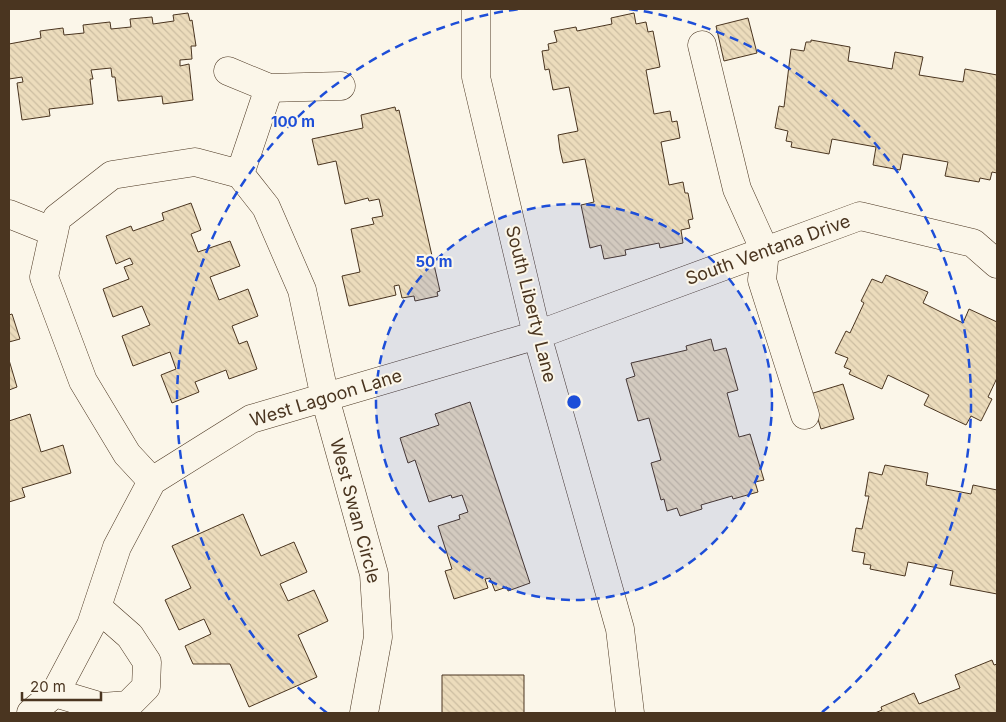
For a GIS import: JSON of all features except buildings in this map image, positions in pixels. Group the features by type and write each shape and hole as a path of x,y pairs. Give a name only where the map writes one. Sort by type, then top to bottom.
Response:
{"street":[{"name":"South Liberty Lane","path":"476,9 476,77 537,335 620,629 630,713"},
{"path":"702,45 737,189 765,251 762,280 805,415"},
{"path":"228,71 269,88 341,86"},
{"path":"152,481 127,454 84,381 44,278 57,218 112,176 195,162 240,174 269,88"},
{"name":"West Swan Circle","path":"240,174 266,207 302,290 324,398 374,574 378,637 364,713"},
{"path":"9,214 54,232"},
{"name":"South Ventana Drive","path":"537,335 860,216 972,243 997,264"},
{"name":"West Lagoon Lane","path":"31,713 54,693 91,625 116,547 152,481 251,419 537,335"},
{"path":"54,693 102,707 128,705 146,687 147,662 130,636 96,607"}]}
